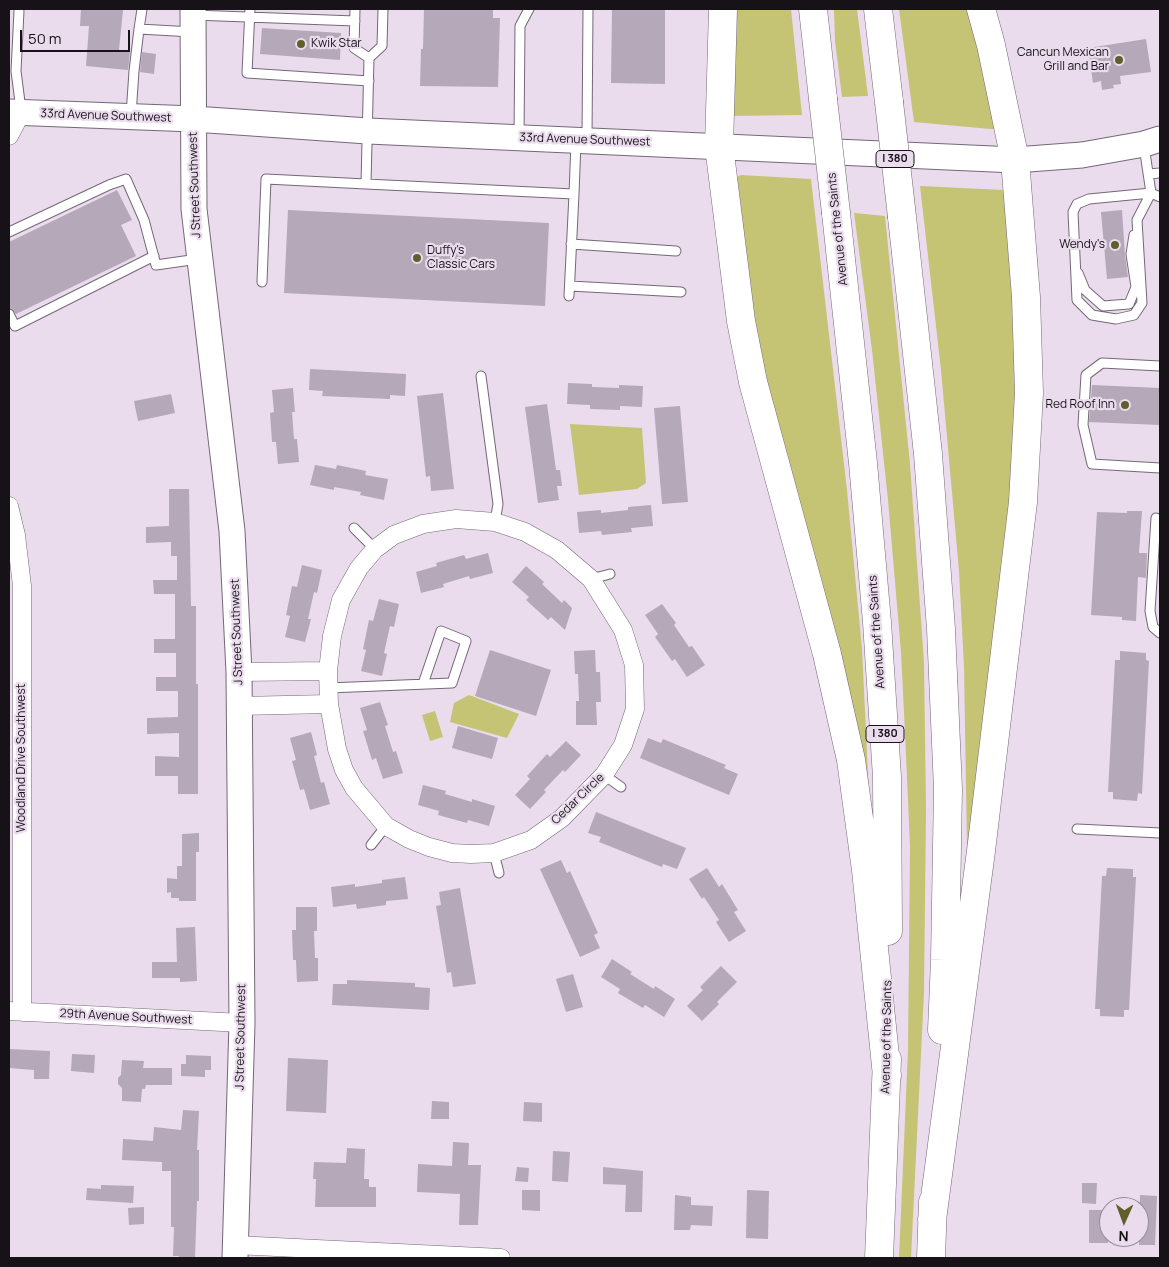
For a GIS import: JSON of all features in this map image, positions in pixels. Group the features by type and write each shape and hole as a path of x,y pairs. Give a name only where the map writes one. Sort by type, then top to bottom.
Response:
{"highway":[{"path":"723,9 719,146 741,321 753,382 827,654 850,760 866,870 887,1076"},
{"name":"Avenue of the Saints","path":"813,9 863,463 877,622 887,777 887,1076 878,1258"},
{"name":"I 380","path":"878,9 928,454 941,629 948,789 945,960 931,1258"},
{"path":"932,1220 982,851 1023,502 1029,393 1026,297 1015,160 991,45 981,9"}],"street":[{"name":"J Street Southwest","path":"193,19 194,209 198,259 232,531 239,672 242,1023 235,1251"},
{"name":"33rd Avenue Southwest","path":"15,112 194,119 368,130 1015,160 1082,155 1152,141"},
{"path":"9,136 15,112"},
{"name":"Woodland Drive Southwest","path":"9,506 16,535 22,586 16,1012"},
{"name":"Cedar Circle","path":"456,519 495,522 525,532 557,550 591,579 622,630 634,665 635,709 622,744 604,775 562,818 531,840 494,853 452,853 409,839 386,826 354,788 344,770 337,749 328,696 328,671 332,636 341,600 359,568 375,549 394,535 423,524 456,519"},
{"path":"239,672 328,671"},
{"path":"240,706 328,696"},
{"name":"29th Avenue Southwest","path":"16,1012 242,1023"},
{"path":"235,1251 501,1258"}],"lane":[{"path":"131,116 134,71 142,9"},
{"path":"355,9 354,48 369,58"},
{"path":"366,184 369,58 382,46 383,9"},
{"path":"519,137 520,26 529,9"},
{"path":"569,296 574,194 582,140 588,9"},
{"path":"15,112 19,11"},
{"path":"139,29 193,19 250,13 355,21"},
{"path":"250,13 247,73 369,81"},
{"path":"1075,268 1085,290 1103,306 1129,304 1136,286 1131,254 1137,220 1151,193 1148,174 1152,141"},
{"path":"1148,174 1160,173"},
{"path":"9,232 109,185 126,179 144,220 156,265 198,259"},
{"path":"262,282 266,179 574,194"},
{"path":"1137,220 1142,303 1134,315 1116,319 1092,315 1077,300 1073,212 1077,204 1089,199 1151,193 1160,196"},
{"path":"571,244 676,251"},
{"path":"9,314 15,326 154,256"},
{"path":"570,286 681,292"},
{"path":"1160,366 1102,364 1086,376 1084,425 1092,464 1160,468"},
{"path":"481,376 498,504 495,522"},
{"path":"1156,518 1150,611 1153,627 1160,633"},
{"path":"354,528 375,549"},
{"path":"591,579 610,574"},
{"path":"328,696 423,684 452,683 466,641 441,631 423,684"},
{"path":"604,775 621,787"},
{"path":"371,845 386,826"},
{"path":"1077,829 1160,833"},
{"path":"494,853 500,873"}],"shaded area":[{"path":"733,9 791,9 802,115 730,116"},
{"path":"834,9 857,9 868,96 842,97 835,41"},
{"path":"899,9 973,9 999,129 914,122"},
{"path":"741,175 811,179 847,490 862,649 871,836 760,364 735,178"},
{"path":"920,186 1004,190 1007,193 1020,404 1014,514 969,848 967,845 964,667 959,571 941,370"},
{"path":"854,213 885,216 910,464 924,662 926,809 924,993 911,1258 899,1258 908,1050 910,846 901,652 888,500 872,350"},
{"path":"570,424 642,428 646,483 637,489 579,495"},
{"path":"469,695 519,714 507,738 450,722 454,703"},
{"path":"435,711 443,737 430,741 422,715"}],"building":[{"path":"81,9 123,10 119,50 130,51 128,70 86,66 89,26 80,26"},
{"path":"424,9 493,9 493,18 500,18 498,87 420,86"},
{"path":"612,9 665,9 665,84 611,83"},
{"name":"Kwik Star","path":"262,28 341,33 340,60 260,54"},
{"name":"Cancun Mexican Grill and Bar","path":"1146,39 1151,72 1120,76 1121,84 1113,85 1114,88 1102,90 1101,81 1093,83 1088,48"},
{"path":"142,52 156,54 154,74 140,72"},
{"path":"117,190 132,220 121,225 136,256 16,314 9,307 9,242"},
{"name":"Duffy's Classic Cars","path":"288,210 549,223 545,306 284,293"},
{"name":"Wendy's","path":"1122,210 1128,277 1107,279 1101,212"},
{"path":"310,369 406,374 405,396 390,395 390,399 322,396 323,391 309,390"},
{"path":"568,383 592,384 592,387 619,388 619,385 643,386 642,407 620,406 620,410 590,409 590,405 567,404"},
{"name":"Red Roof Inn","path":"1092,385 1160,388 1160,425 1089,422"},
{"path":"293,388 295,412 292,412 294,439 297,439 299,462 278,464 276,442 272,442 270,413 274,412 272,390"},
{"path":"443,393 454,489 431,491 430,476 426,477 417,396"},
{"path":"171,394 175,413 138,421 134,401"},
{"path":"547,404 556,470 560,470 562,486 557,486 559,500 538,503 525,407"},
{"path":"680,406 688,502 662,504 654,408"},
{"path":"315,465 336,469 337,465 366,471 365,475 388,479 384,500 360,495 361,492 334,487 334,490 310,485"},
{"path":"169,489 189,489 191,606 196,606 198,794 178,794 178,776 155,776 155,756 179,757 179,733 147,734 147,718 178,717 178,691 156,691 156,677 176,677 176,653 154,653 154,639 175,639 175,594 154,594 153,580 177,580 177,556 171,556 171,542 146,543 146,527 169,526"},
{"path":"651,505 653,526 631,528 632,532 602,535 601,531 579,533 577,512 601,510 601,513 628,510 628,507"},
{"path":"1127,511 1142,511 1139,553 1147,553 1146,578 1138,577 1136,621 1122,620 1122,617 1091,615 1097,512 1127,513"},
{"path":"488,553 493,573 470,579 469,576 443,584 444,587 421,593 416,572 437,566 436,563 464,555 466,559"},
{"path":"302,565 322,570 317,593 314,592 308,619 311,619 305,642 285,637 290,616 286,615 292,586 297,587"},
{"path":"526,566 544,582 542,584 562,603 564,600 572,608 565,630 551,617 548,620 526,600 529,597 512,582"},
{"path":"379,599 399,604 394,627 390,626 384,653 387,654 382,676 361,671 366,650 363,649 369,620 373,621"},
{"path":"662,604 676,623 674,625 689,647 692,646 705,665 687,677 675,659 672,661 655,637 658,634 645,615"},
{"path":"490,650 551,670 536,716 475,696"},
{"path":"595,650 596,672 600,672 601,702 596,702 597,725 576,725 576,701 579,701 578,674 575,674 574,651"},
{"path":"1120,651 1146,653 1146,660 1149,661 1142,794 1138,793 1137,801 1113,799 1113,792 1108,792 1115,660 1120,660"},
{"path":"380,702 388,725 385,726 393,752 396,751 403,773 383,779 376,758 372,760 363,731 367,730 360,708"},
{"path":"458,726 498,738 492,759 452,748"},
{"path":"311,732 317,755 314,756 321,783 324,782 330,804 310,810 304,789 300,790 292,761 296,760 290,738"},
{"path":"648,738 661,743 663,739 726,765 724,768 738,774 729,795 640,758"},
{"path":"566,741 581,755 544,790 546,792 530,809 515,795 530,779 527,776 547,754 550,757"},
{"path":"423,785 446,791 445,794 472,802 472,799 495,806 489,826 468,820 467,823 438,815 439,811 418,805"},
{"path":"596,812 686,848 677,869 663,864 662,867 599,842 601,837 588,833"},
{"path":"199,833 199,852 196,852 196,901 179,901 179,898 171,898 171,892 167,893 167,878 177,879 177,866 182,866 182,834"},
{"path":"561,860 567,873 570,871 598,933 594,935 600,948 580,957 540,869"},
{"path":"707,868 719,887 722,884 738,910 734,912 746,931 729,942 716,922 719,920 689,879"},
{"path":"1107,868 1133,869 1133,877 1136,877 1129,1010 1124,1010 1124,1017 1100,1016 1100,1009 1095,1009 1102,876 1106,876"},
{"path":"405,877 408,899 386,901 386,905 357,909 356,904 333,907 331,887 355,884 355,887 382,883 382,880"},
{"path":"460,888 476,984 453,987 451,972 447,973 436,906 441,905 439,892"},
{"path":"296,907 317,907 317,931 314,931 315,958 318,958 318,981 297,982 296,960 293,960 292,930 296,930"},
{"path":"195,927 197,981 180,982 180,978 152,978 152,962 177,962 176,928"},
{"path":"612,959 632,972 630,974 654,989 655,986 675,999 664,1017 645,1005 643,1008 618,993 620,989 601,977"},
{"path":"721,966 737,982 717,1002 719,1004 702,1021 687,1006 703,990 700,987"},
{"path":"573,974 583,1007 566,1012 556,979"},
{"path":"347,980 415,983 415,987 430,988 429,1010 332,1005 333,984 347,984"},
{"path":"9,1049 50,1051 49,1079 34,1079 34,1070 9,1068"},
{"path":"72,1054 95,1055 94,1073 71,1071"},
{"path":"186,1055 211,1056 211,1070 205,1070 205,1077 181,1076 181,1064 186,1064"},
{"path":"288,1058 328,1060 326,1113 286,1111"},
{"path":"122,1060 144,1061 143,1068 172,1068 172,1085 146,1085 145,1089 142,1089 141,1102 122,1101 122,1088 118,1084 118,1078 121,1075"},
{"path":"432,1101 449,1102 449,1119 431,1119"},
{"path":"524,1102 542,1103 542,1122 523,1121"},
{"path":"183,1110 199,1111 197,1150 199,1150 199,1201 197,1201 195,1258 178,1258 179,1256 173,1256 174,1227 171,1227 171,1171 162,1171 162,1162 122,1160 123,1139 153,1141 154,1127 181,1130"},
{"path":"453,1142 469,1143 468,1165 481,1165 478,1225 459,1225 460,1194 417,1192 418,1164 452,1166"},
{"path":"347,1148 365,1149 364,1179 369,1179 369,1187 376,1187 376,1207 315,1207 316,1179 313,1179 314,1162 346,1163"},
{"path":"553,1151 570,1152 568,1182 552,1181"},
{"path":"517,1167 529,1168 528,1182 515,1181"},
{"path":"603,1167 643,1171 642,1212 625,1212 626,1185 603,1184"},
{"path":"1082,1183 1097,1183 1096,1204 1082,1203"},
{"path":"101,1185 134,1186 133,1203 86,1200 87,1188 101,1189"},
{"path":"522,1190 540,1190 540,1211 522,1210"},
{"path":"747,1190 769,1191 768,1239 746,1238"},
{"path":"675,1195 691,1197 691,1205 713,1206 712,1226 691,1225 690,1230 674,1230"},
{"path":"1140,1195 1157,1196 1155,1245 1149,1245 1149,1197 1140,1197"},
{"path":"144,1207 144,1224 129,1225 128,1208"},
{"path":"1089,1210 1099,1210 1099,1243 1089,1243"}],"place":[{"name":"Kwik Star","path":"301,44"},
{"name":"Cancun Mexican Grill and Bar","path":"1119,60"},
{"name":"Wendy's","path":"1115,245"},
{"name":"Duffy's Classic Cars","path":"417,258"},
{"name":"Red Roof Inn","path":"1125,405"}]}
